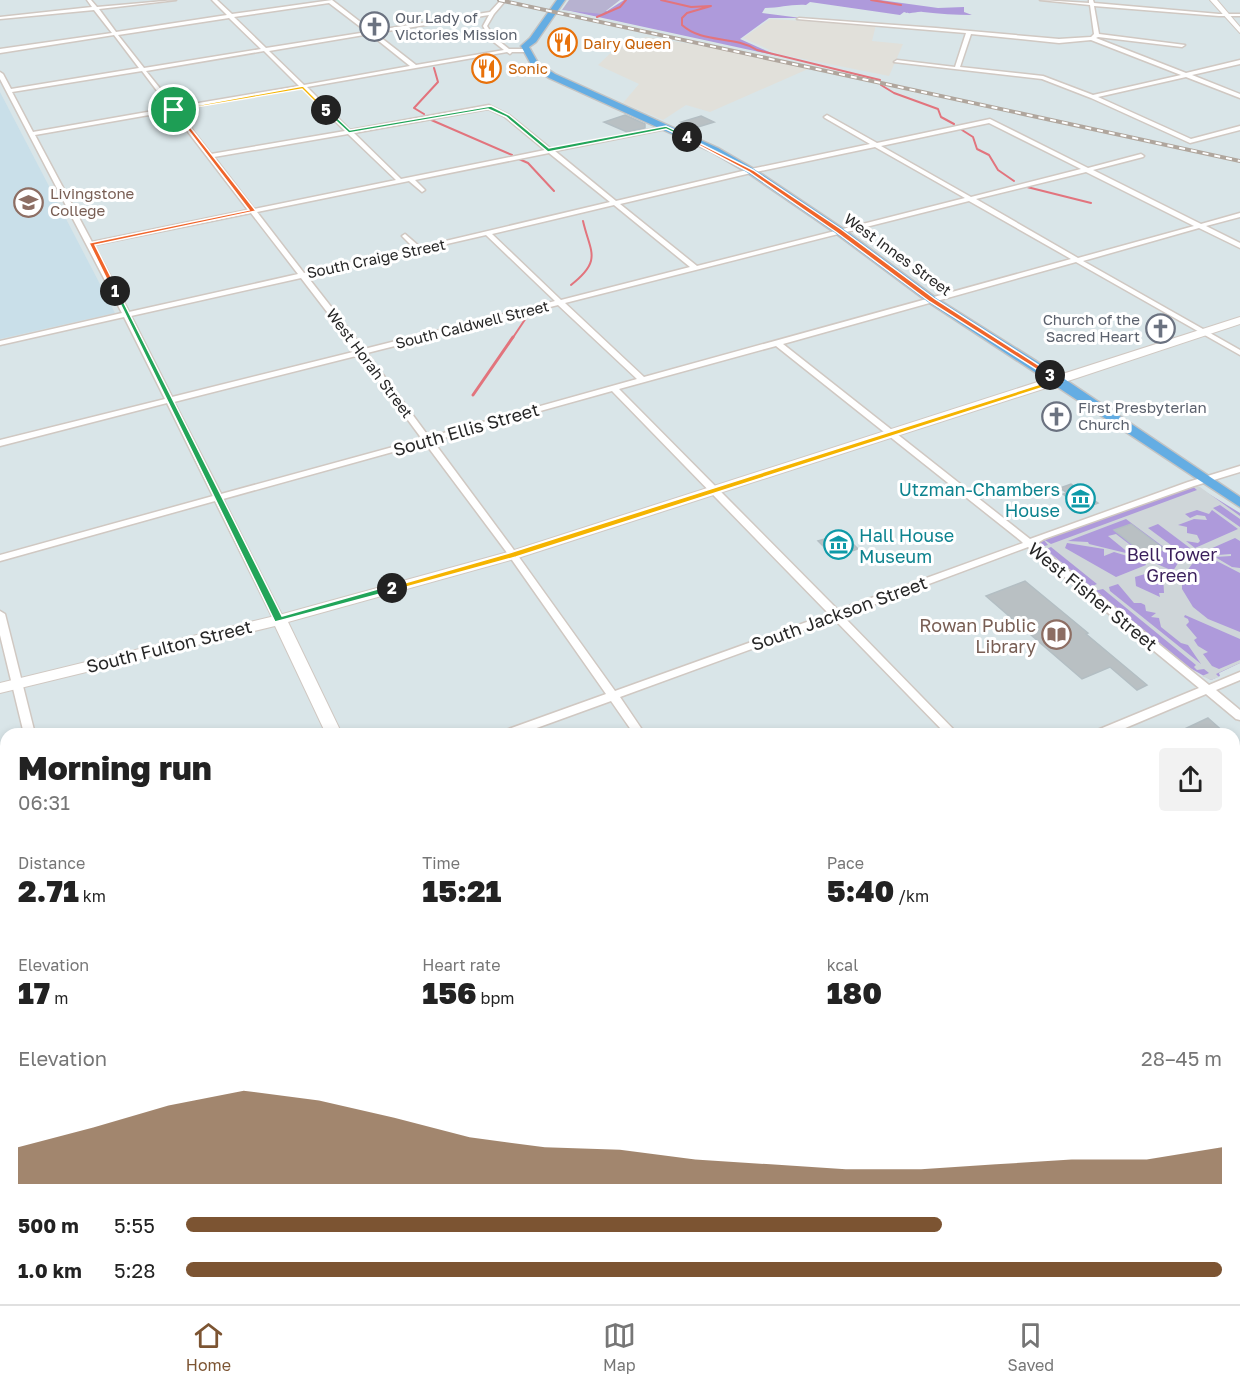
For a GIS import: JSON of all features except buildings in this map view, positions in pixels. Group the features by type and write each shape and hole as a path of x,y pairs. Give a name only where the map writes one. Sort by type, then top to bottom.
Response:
{"main road":[{"path":"529,51 535,47 536,42 533,40 561,0"},
{"name":"West Innes Street","path":"529,51 535,64 571,87 666,127 715,150 751,171 932,300 1059,381 1240,503"}],"street":[{"name":"West Horah Street","path":"89,0 362,352 513,555 636,728"},
{"path":"0,18 174,0"},
{"path":"214,0 400,181"},
{"path":"504,0 492,13 485,26 487,33 510,52"},
{"path":"1042,0 1240,15"},
{"path":"1213,0 1240,31"},
{"path":"0,51 330,1 416,68"},
{"path":"1091,2 1095,37"},
{"path":"10,91 492,13"},
{"path":"800,19 1059,41 1095,37 1182,45"},
{"path":"957,69 969,32"},
{"path":"1095,37 1240,96"},
{"path":"32,134 510,52 529,51"},
{"path":"897,62 1043,78 1093,97 1190,141 1240,128"},
{"path":"1093,97 1240,62"},
{"path":"0,74 127,315 331,728"},
{"path":"210,156 485,106 507,116 694,267"},
{"path":"827,117 1240,353"},
{"name":"South Craige Street","path":"0,343 419,249 751,171 990,121 1088,169"},
{"path":"91,244 666,127"},
{"name":"South Caldwell Street","path":"0,443 1141,156"},
{"path":"1088,169 1240,246"},
{"path":"410,179 422,190"},
{"name":"South Ellis Street","path":"0,558 1240,215"},
{"path":"487,233 642,380"},
{"path":"405,236 419,249"},
{"name":"South Fulton Street","path":"0,688 279,620 513,555 1059,381 1240,320"},
{"name":"West Fisher Street","path":"776,342 1030,544 1240,716"},
{"path":"613,388 716,490 833,614 947,728"},
{"name":"South Jackson Street","path":"523,728 1030,544 1041,537 1240,469"},
{"path":"0,614 29,728"},
{"path":"1113,728 1240,676"}],"shaded area":[{"path":"569,0 620,0 602,14 562,10"},
{"path":"770,19 876,25 872,41 903,44 889,76 779,54 743,38"},
{"path":"646,37 711,47 808,69 710,112 686,105 663,120 623,103 639,84 598,65 618,46"},
{"name":"Livingstone College","path":"0,92 115,313 0,339"},
{"path":"1191,485 1200,487 1240,516 1240,519 1220,505 1213,508 1240,527 1240,541 1235,538 1201,553 1205,556 1231,554 1231,556 1215,557 1232,567 1240,568 1240,573 1209,557 1192,564 1182,578 1182,589 1193,607 1208,619 1240,632 1240,639 1185,615 1184,617 1189,622 1186,625 1197,638 1194,640 1198,646 1208,652 1203,654 1212,666 1219,669 1240,660 1240,663 1216,674 1219,677 1211,680 1202,676 1209,673 1204,669 1197,670 1194,667 1196,665 1103,589 1094,591 1090,587 1097,584 1051,547 1044,550 1041,547 1048,545 1043,539 1051,544 1197,490","holes":["1197,510 1209,514 1212,510 1238,529 1195,548 1186,541 1198,543 1200,541 1197,535 1187,533 1187,527 1178,525 1194,519 1207,520 1205,516 1197,515 1190,518 1185,514","1126,519 1180,560 1173,571 1148,558 1137,556 1142,554 1116,534 1108,536 1130,554 1088,542 1068,541","1158,524 1191,551 1179,551 1148,528","1067,543 1104,549 1104,556 1114,552 1144,561 1146,565 1116,577 1065,548","1155,571 1163,574 1164,593 1159,593 1160,597 1136,586 1135,577","1118,584 1134,603 1141,603 1145,605 1146,611 1156,613 1151,617 1159,618 1161,627 1181,643 1188,645 1201,664 1110,591 1109,587"]}],"green space":[{"path":"624,0 880,0 938,8 964,7 964,12 972,15 904,12 900,15 810,2 806,5 765,8 762,13 801,18 769,18 740,39 778,56 566,10 607,11"},
{"name":"Bell Tower Green","path":"1196,486 1240,513 1240,663 1219,673 1220,676 1211,680 1190,668 1039,544 1041,540 1183,488"}],"waterway":[{"path":"597,17 620,7 626,0"},
{"path":"661,0 691,7 711,6 687,13 682,18 682,25 699,35 738,42 757,50 880,80"},
{"path":"871,0 901,5"},
{"path":"424,114 414,108 438,82 434,68"},
{"path":"881,85 894,93 938,109 941,117 954,124"},
{"path":"429,119 512,155"},
{"path":"962,130 973,137 977,149 989,155 998,170 1014,181"},
{"path":"519,159 528,163 554,191"},
{"path":"1027,187 1091,203"},
{"path":"571,285 591,262 591,248 583,221"},
{"path":"512,339 528,315"},
{"path":"473,395 513,337"}],"railway":[{"path":"499,0 1240,161"}],"place":[{"name":"Our Lady of Victories Mission","path":"374,26"},
{"name":"Dairy Queen","path":"562,43"},
{"name":"Sonic","path":"487,68"},
{"name":"Livingstone College","path":"29,202"},
{"name":"Church of the Sacred Heart","path":"1161,328"},
{"name":"First Presbyterian Church","path":"1057,416"},
{"name":"Utzman-Chambers House","path":"1081,499"},
{"name":"Hall House Museum","path":"838,545"},
{"name":"Rowan Public Library","path":"1057,635"}],"route":[{"path":"303,88 349,132 485,106 507,116 548,150 666,127 734,160 838,231 932,300 1059,381 513,555 279,620 91,244 253,211 174,110 303,88"}]}
